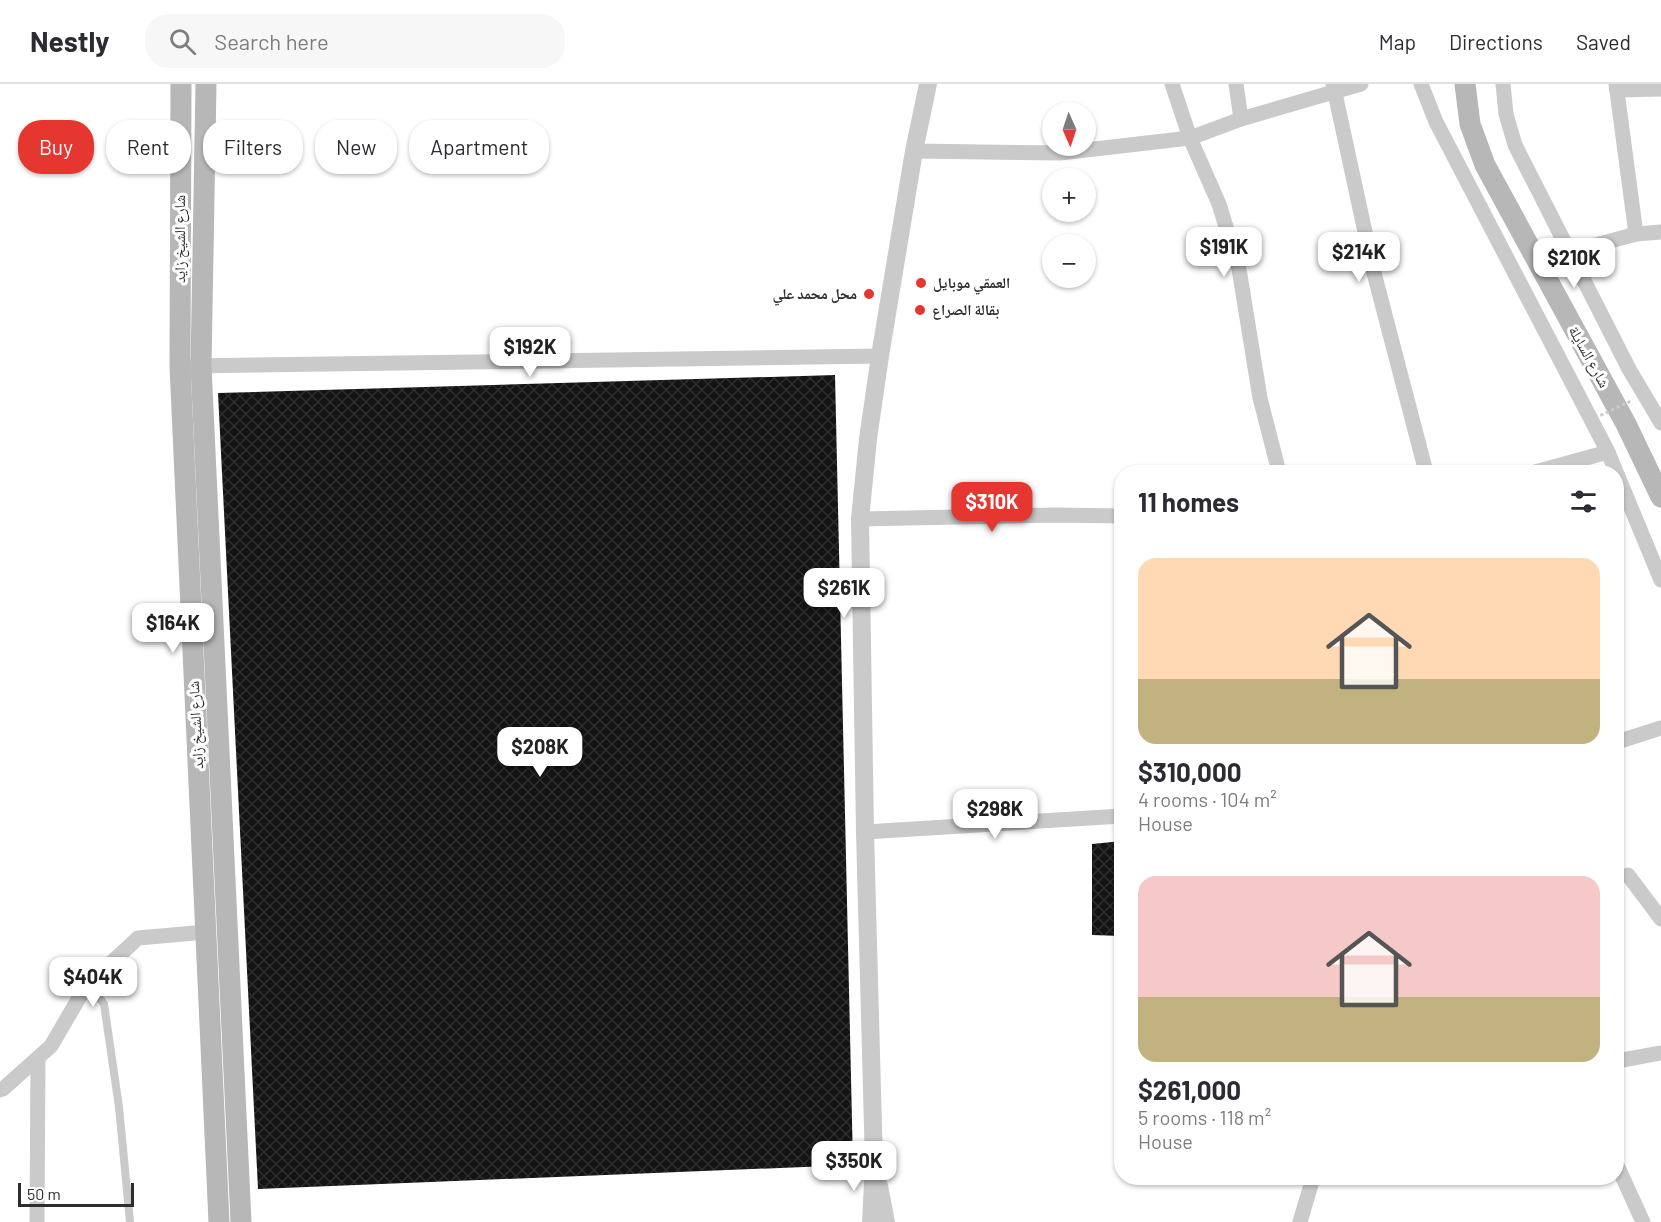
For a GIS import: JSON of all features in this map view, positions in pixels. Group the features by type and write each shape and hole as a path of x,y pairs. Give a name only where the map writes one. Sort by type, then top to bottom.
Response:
{"main road":[{"name":"شارع الشيخ زايد","path":"181,84 180,366 219,1222"},
{"path":"206,84 201,366 241,1222"},
{"name":"شارع السايلة","path":"1465,84 1470,124 1485,165 1626,424 1661,497"}],"street":[{"path":"871,1222 873,1164 860,519 868,439 880,356 914,151 928,84"},
{"path":"1172,84 1190,138 1219,204 1239,269 1260,398 1277,465"},
{"path":"1236,84 1241,118"},
{"path":"914,151 1060,153 1190,138 1241,118 1333,88 1361,84"},
{"path":"1421,84 1436,122 1614,465"},
{"path":"1503,84 1506,114 1515,145 1629,369 1661,423"},
{"path":"1636,234 1616,87 1661,89"},
{"path":"1333,88 1373,269 1424,465"},
{"path":"1570,252 1636,234 1661,232"},
{"path":"180,366 880,356"},
{"path":"1561,465 1608,452"},
{"path":"1624,490 1661,580"},
{"path":"860,519 1114,516"},
{"path":"1624,740 1661,728"},
{"path":"865,832 1114,816"},
{"path":"1628,875 1661,919"},
{"path":"0,1089 3,1089 51,1047 89,984 138,938 206,932"},
{"path":"1624,1060 1661,1053"},
{"path":"37,1222 38,1058"},
{"path":"873,1164 886,1222"},
{"path":"1624,1180 1643,1222"},
{"path":"1300,1222 1311,1185"}],"lane":[{"path":"89,984 104,1004 119,1107 130,1222"}],"path":[{"path":"1595,418 1633,400"}],"building":[{"path":"835,375 853,1165 258,1189 218,393"},
{"path":"1114,842 1114,936 1092,935 1092,844"}],"place":[{"name":"العمقي موبايل","path":"921,283"},
{"name":"محل محمد علي","path":"869,294"},
{"name":"بقالة الصراع","path":"920,310"}]}
